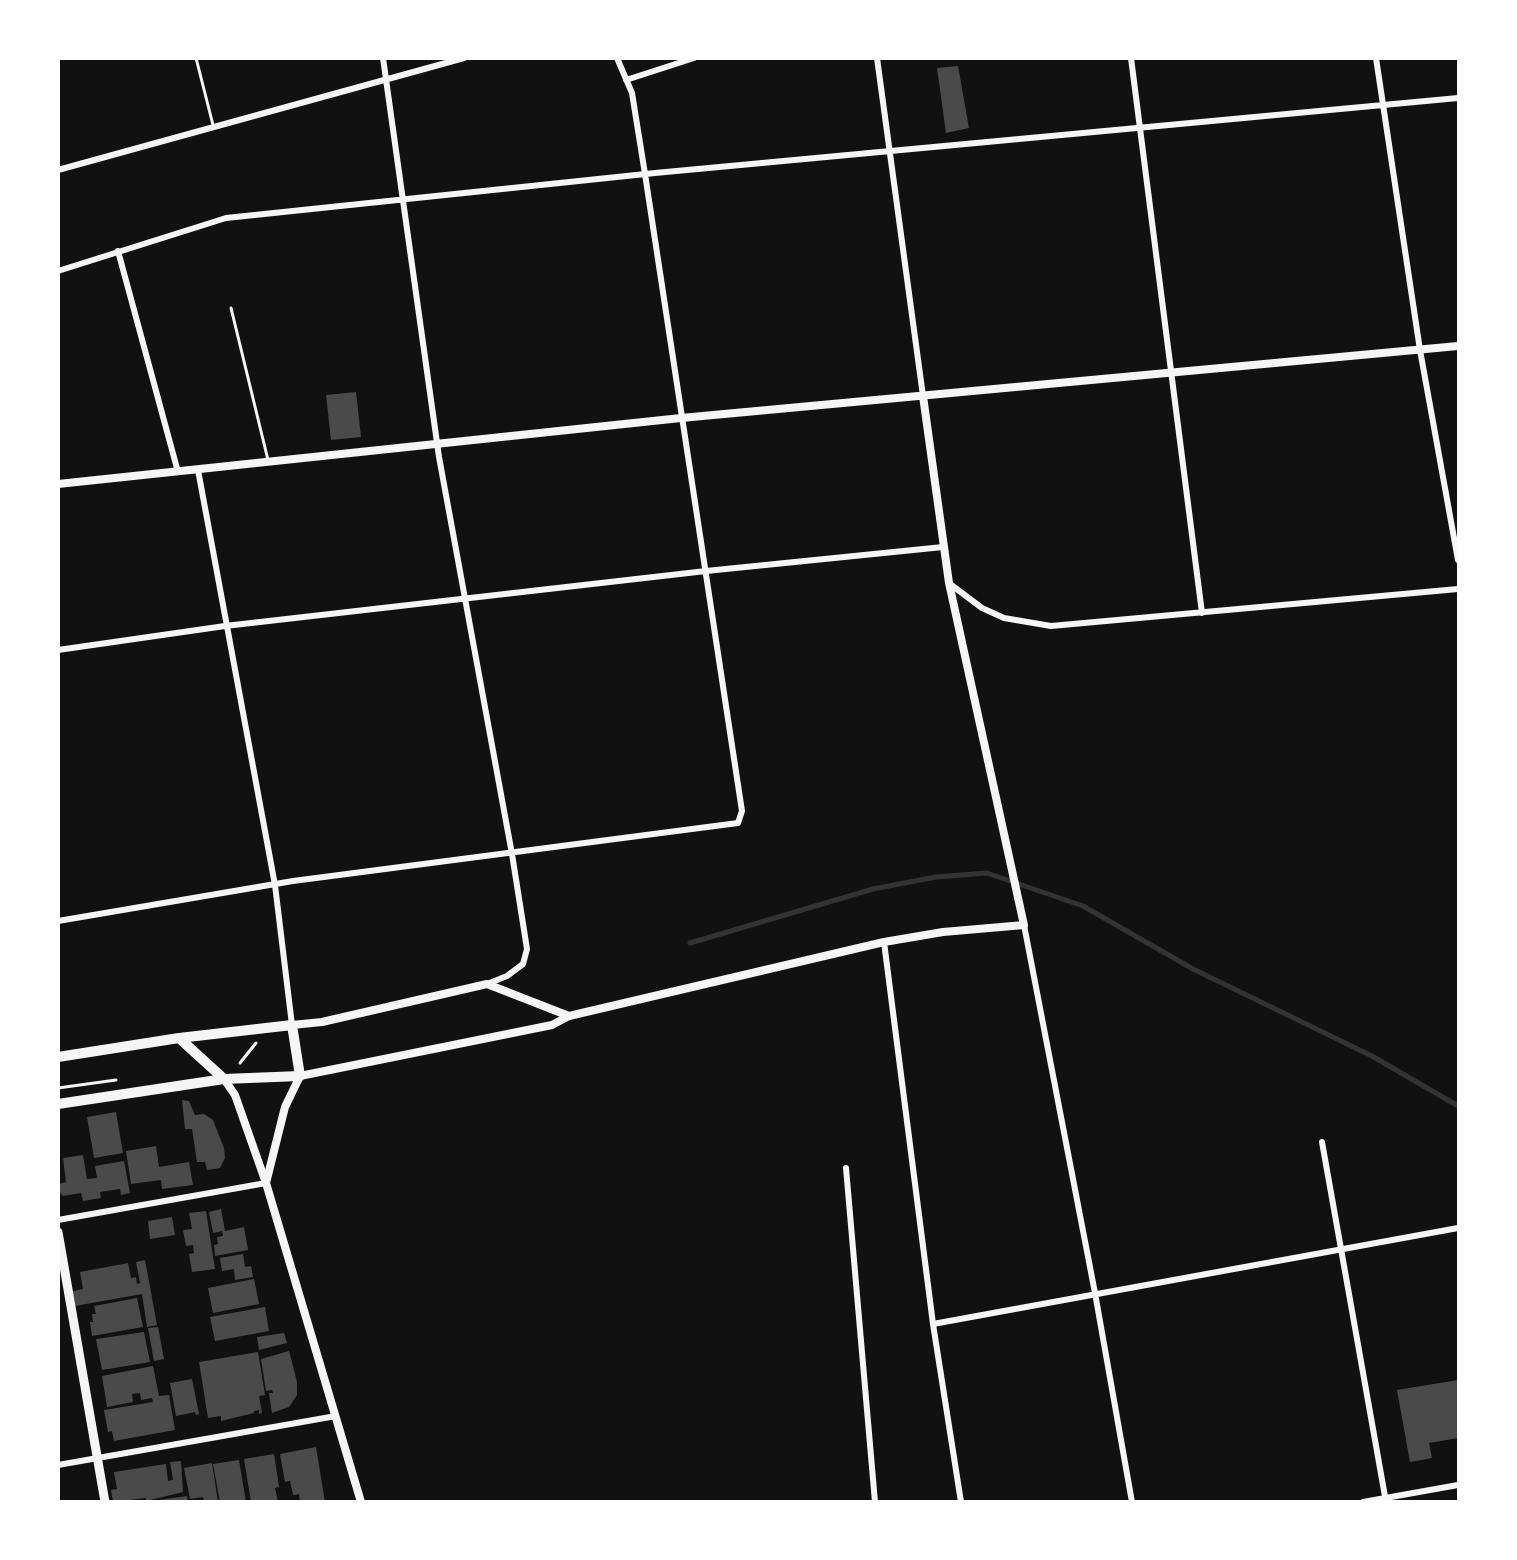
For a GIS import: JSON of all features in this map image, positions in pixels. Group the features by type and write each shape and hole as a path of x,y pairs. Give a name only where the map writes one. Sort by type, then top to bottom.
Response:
{"main road":[{"path":"58,1057 179,1038 292,1025 300,1076 224,1079 58,1104"},
{"path":"179,1038 224,1079"},
{"path":"58,1233 105,1502"}],"street":[{"path":"198,470 225,626 275,885 292,1025 322,1022 487,984 515,971 526,957 512,854 436,444 383,58"},
{"path":"58,170 464,58"},
{"path":"58,921 275,885 738,823 742,811 645,174 632,93 617,58"},
{"path":"626,80 694,58"},
{"path":"878,58 949,583 1022,914 1095,1293 1132,1502"},
{"path":"1131,58 1202,613"},
{"path":"1376,58 1420,350 1458,560"},
{"path":"58,271 118,250 226,218 645,174 890,153 1458,98"},
{"path":"118,250 178,472"},
{"path":"58,484 681,418 1458,346"},
{"path":"58,650 225,626 706,571 943,547"},
{"path":"949,583 982,608 1004,618 1027,624 1051,626 1458,589"},
{"path":"266,1183 285,1107 300,1076 552,1025 569,1016 884,942 943,932 1024,925"},
{"path":"884,942 933,1324 962,1502"},
{"path":"487,984 569,1016"},
{"path":"224,1079 235,1095 266,1183 361,1502"},
{"path":"1322,1142 1339,1248 1386,1499"},
{"path":"846,1168 875,1502"},
{"path":"58,1220 266,1183"},
{"path":"933,1324 1458,1228"},
{"path":"58,1465 336,1416"},
{"path":"1363,1502 1458,1485"}],"lane":[{"path":"196,58 214,127"},
{"path":"231,308 269,463"}],"path":[{"path":"240,1063 268,1028"}],"building":[{"path":"958,66 969,128 946,133 937,68"},
{"path":"356,392 361,437 331,440 326,395"},
{"path":"182,1100 189,1101 195,1115 204,1114 213,1120 224,1148 225,1158 220,1168 207,1170 205,1162 197,1162 192,1129 185,1129"},
{"path":"116,1112 123,1153 94,1158 87,1117"},
{"path":"156,1146 159,1167 189,1162 193,1185 162,1189 161,1180 131,1184 126,1151"},
{"path":"83,1155 87,1179 97,1178 95,1166 124,1161 130,1193 121,1195 120,1189 100,1192 101,1198 83,1201 81,1193 63,1196 58,1191 58,1184 66,1182 63,1158"},
{"path":"221,1209 225,1231 244,1227 248,1250 215,1256 214,1245 218,1244 217,1237 223,1236 222,1231 213,1233 209,1212"},
{"path":"206,1211 215,1269 192,1272 189,1254 194,1253 193,1245 186,1246 183,1230 192,1229 189,1213"},
{"path":"172,1217 175,1235 150,1239 148,1221"},
{"path":"243,1254 245,1267 251,1266 253,1277 235,1280 234,1269 222,1271 220,1258"},
{"path":"145,1260 157,1325 147,1327 142,1294 75,1306 73,1291 83,1289 80,1272 128,1263 131,1278 136,1277 137,1284 140,1283 136,1262"},
{"path":"254,1279 259,1304 213,1313 208,1288"},
{"path":"137,1298 143,1327 92,1336 90,1322 93,1322 92,1314 96,1314 94,1306"},
{"path":"265,1307 269,1331 215,1341 210,1317"},
{"path":"158,1327 164,1359 154,1361 148,1328"},
{"path":"144,1332 150,1362 102,1370 96,1339"},
{"path":"284,1333 287,1343 259,1350 257,1337"},
{"path":"289,1351 297,1382 297,1395 289,1407 272,1413 269,1393 273,1393 272,1390 266,1391 261,1359"},
{"path":"258,1352 265,1395 259,1396 262,1413 259,1414 259,1410 221,1421 221,1416 208,1418 199,1362"},
{"path":"153,1366 159,1396 169,1395 175,1430 114,1441 112,1431 108,1432 104,1410 153,1402 152,1398 141,1400 140,1393 132,1394 133,1402 107,1407 102,1376"},
{"path":"192,1379 199,1414 196,1415 195,1412 176,1416 170,1383"},
{"path":"1458,1380 1458,1438 1429,1443 1432,1458 1410,1462 1397,1390"},
{"path":"316,1447 325,1502 300,1502 299,1494 293,1495 290,1481 285,1482 280,1454"},
{"path":"274,1454 279,1487 275,1488 278,1502 251,1502 244,1459"},
{"path":"239,1460 246,1502 220,1502 213,1464"},
{"path":"181,1461 183,1492 146,1501 146,1498 113,1502 111,1490 117,1489 114,1472 166,1464 168,1481 173,1480 170,1462"},
{"path":"212,1463 218,1502 204,1502 203,1497 190,1499 184,1468"},
{"path":"187,1496 188,1502 159,1502 159,1500"}],"waterway":[{"path":"690,943 873,889 936,877 987,873 1083,906 1193,969 1372,1056 1458,1106"}]}
